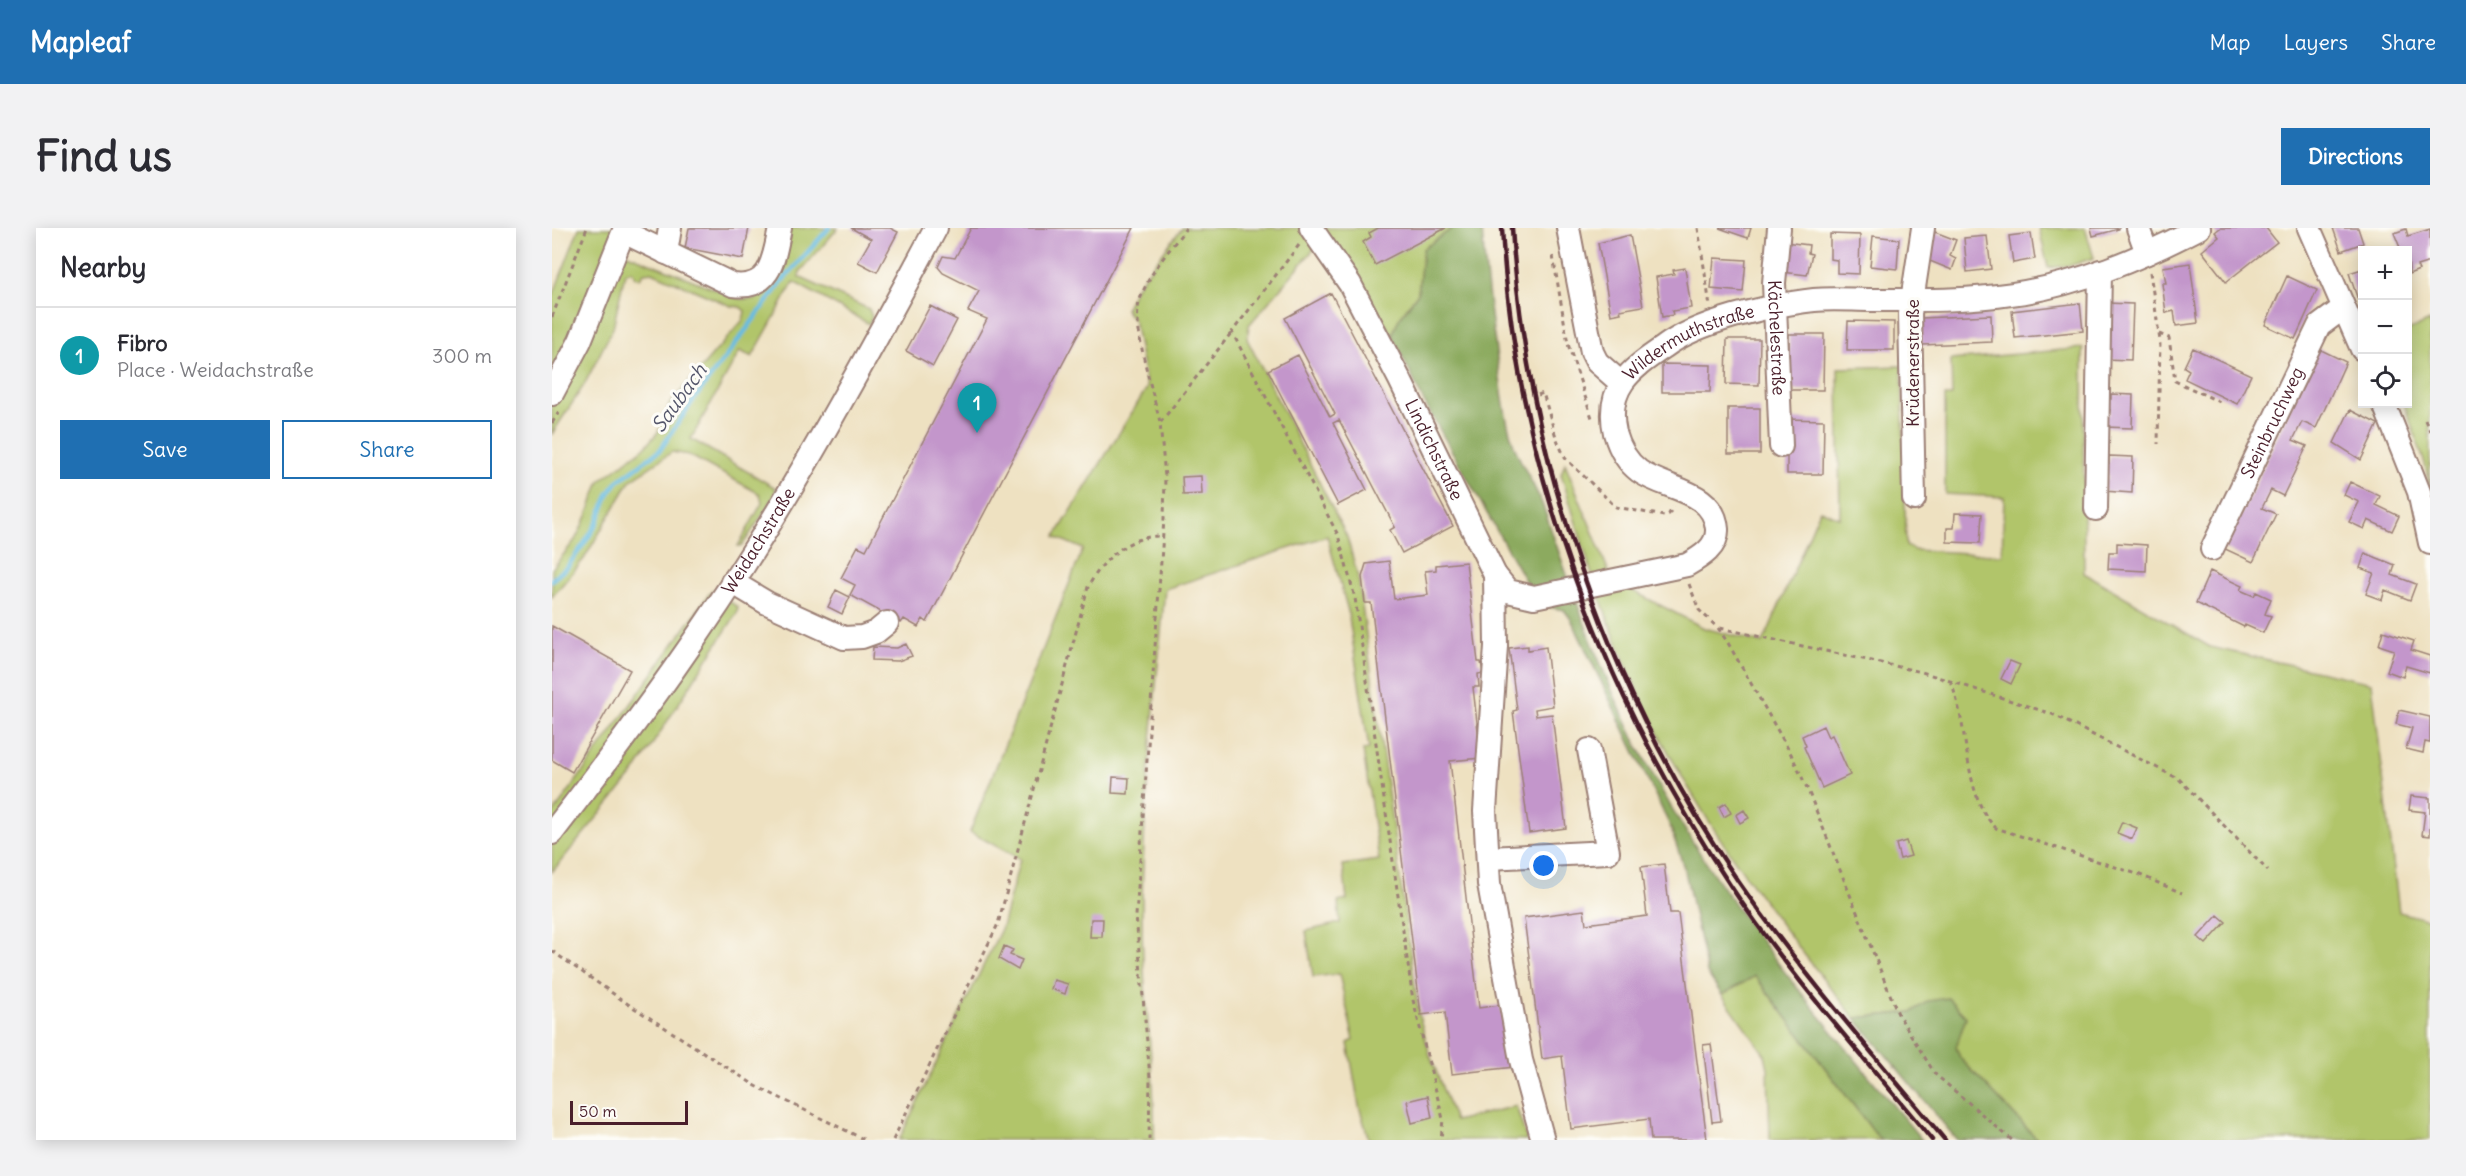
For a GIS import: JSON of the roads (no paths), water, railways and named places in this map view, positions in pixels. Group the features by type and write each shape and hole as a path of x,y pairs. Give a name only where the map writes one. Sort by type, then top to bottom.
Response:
{"street":[{"path":"666,253 670,228"},
{"path":"552,394 580,341 625,230 666,253 733,285 746,287 757,284 765,275 772,262 780,228"},
{"name":"Weidachstraße","path":"552,833 598,773 732,582 783,503 862,366 936,228"},
{"name":"Lindichstraße","path":"1311,228 1360,303 1495,574 1508,591 1534,597 1598,584"},
{"path":"1568,228 1592,351 1597,362 1621,383"},
{"name":"Kächelestraße","path":"1779,228 1774,283 1777,305 1781,446"},
{"name":"Krüdenerstraße","path":"1914,499 1911,300 1923,228"},
{"path":"2138,228 2147,253"},
{"name":"Wildermuthstraße","path":"1598,584 1683,566 1707,553 1717,534 1716,516 1704,501 1637,470 1622,452 1612,418 1614,398 1621,383 1637,365 1666,344 1713,322 1777,305 1816,300 1942,301 2013,294 2078,279 2147,253 2199,228"},
{"path":"2309,228 2358,340"},
{"path":"2096,509 2100,271"},
{"name":"Steinbruchweg","path":"2212,549 2319,327 2343,308"},
{"path":"2386,408 2419,492 2430,543"},
{"path":"1495,574 1496,646 1485,811 1489,884 1521,1060 1543,1140"},
{"path":"732,582 767,603 844,638 862,637 876,632 886,623"},
{"path":"1489,858 1608,852 1589,750"}],"waterway":[{"name":"Saubach","path":"552,580 567,567 584,544 597,523 609,493 618,481 660,450 692,402 784,279 829,228"}],"railway":[{"path":"1502,228 1510,316 1525,402 1546,488 1572,572 1605,653 1642,733 1684,810 1753,918 1802,983 1932,1140"},
{"path":"1512,228 1520,315 1535,401 1555,486 1582,570 1613,651 1650,731 1692,808 1762,915 1839,1013 1945,1140"}],"place":[{"name":"Fibro","path":"977,433"}]}
